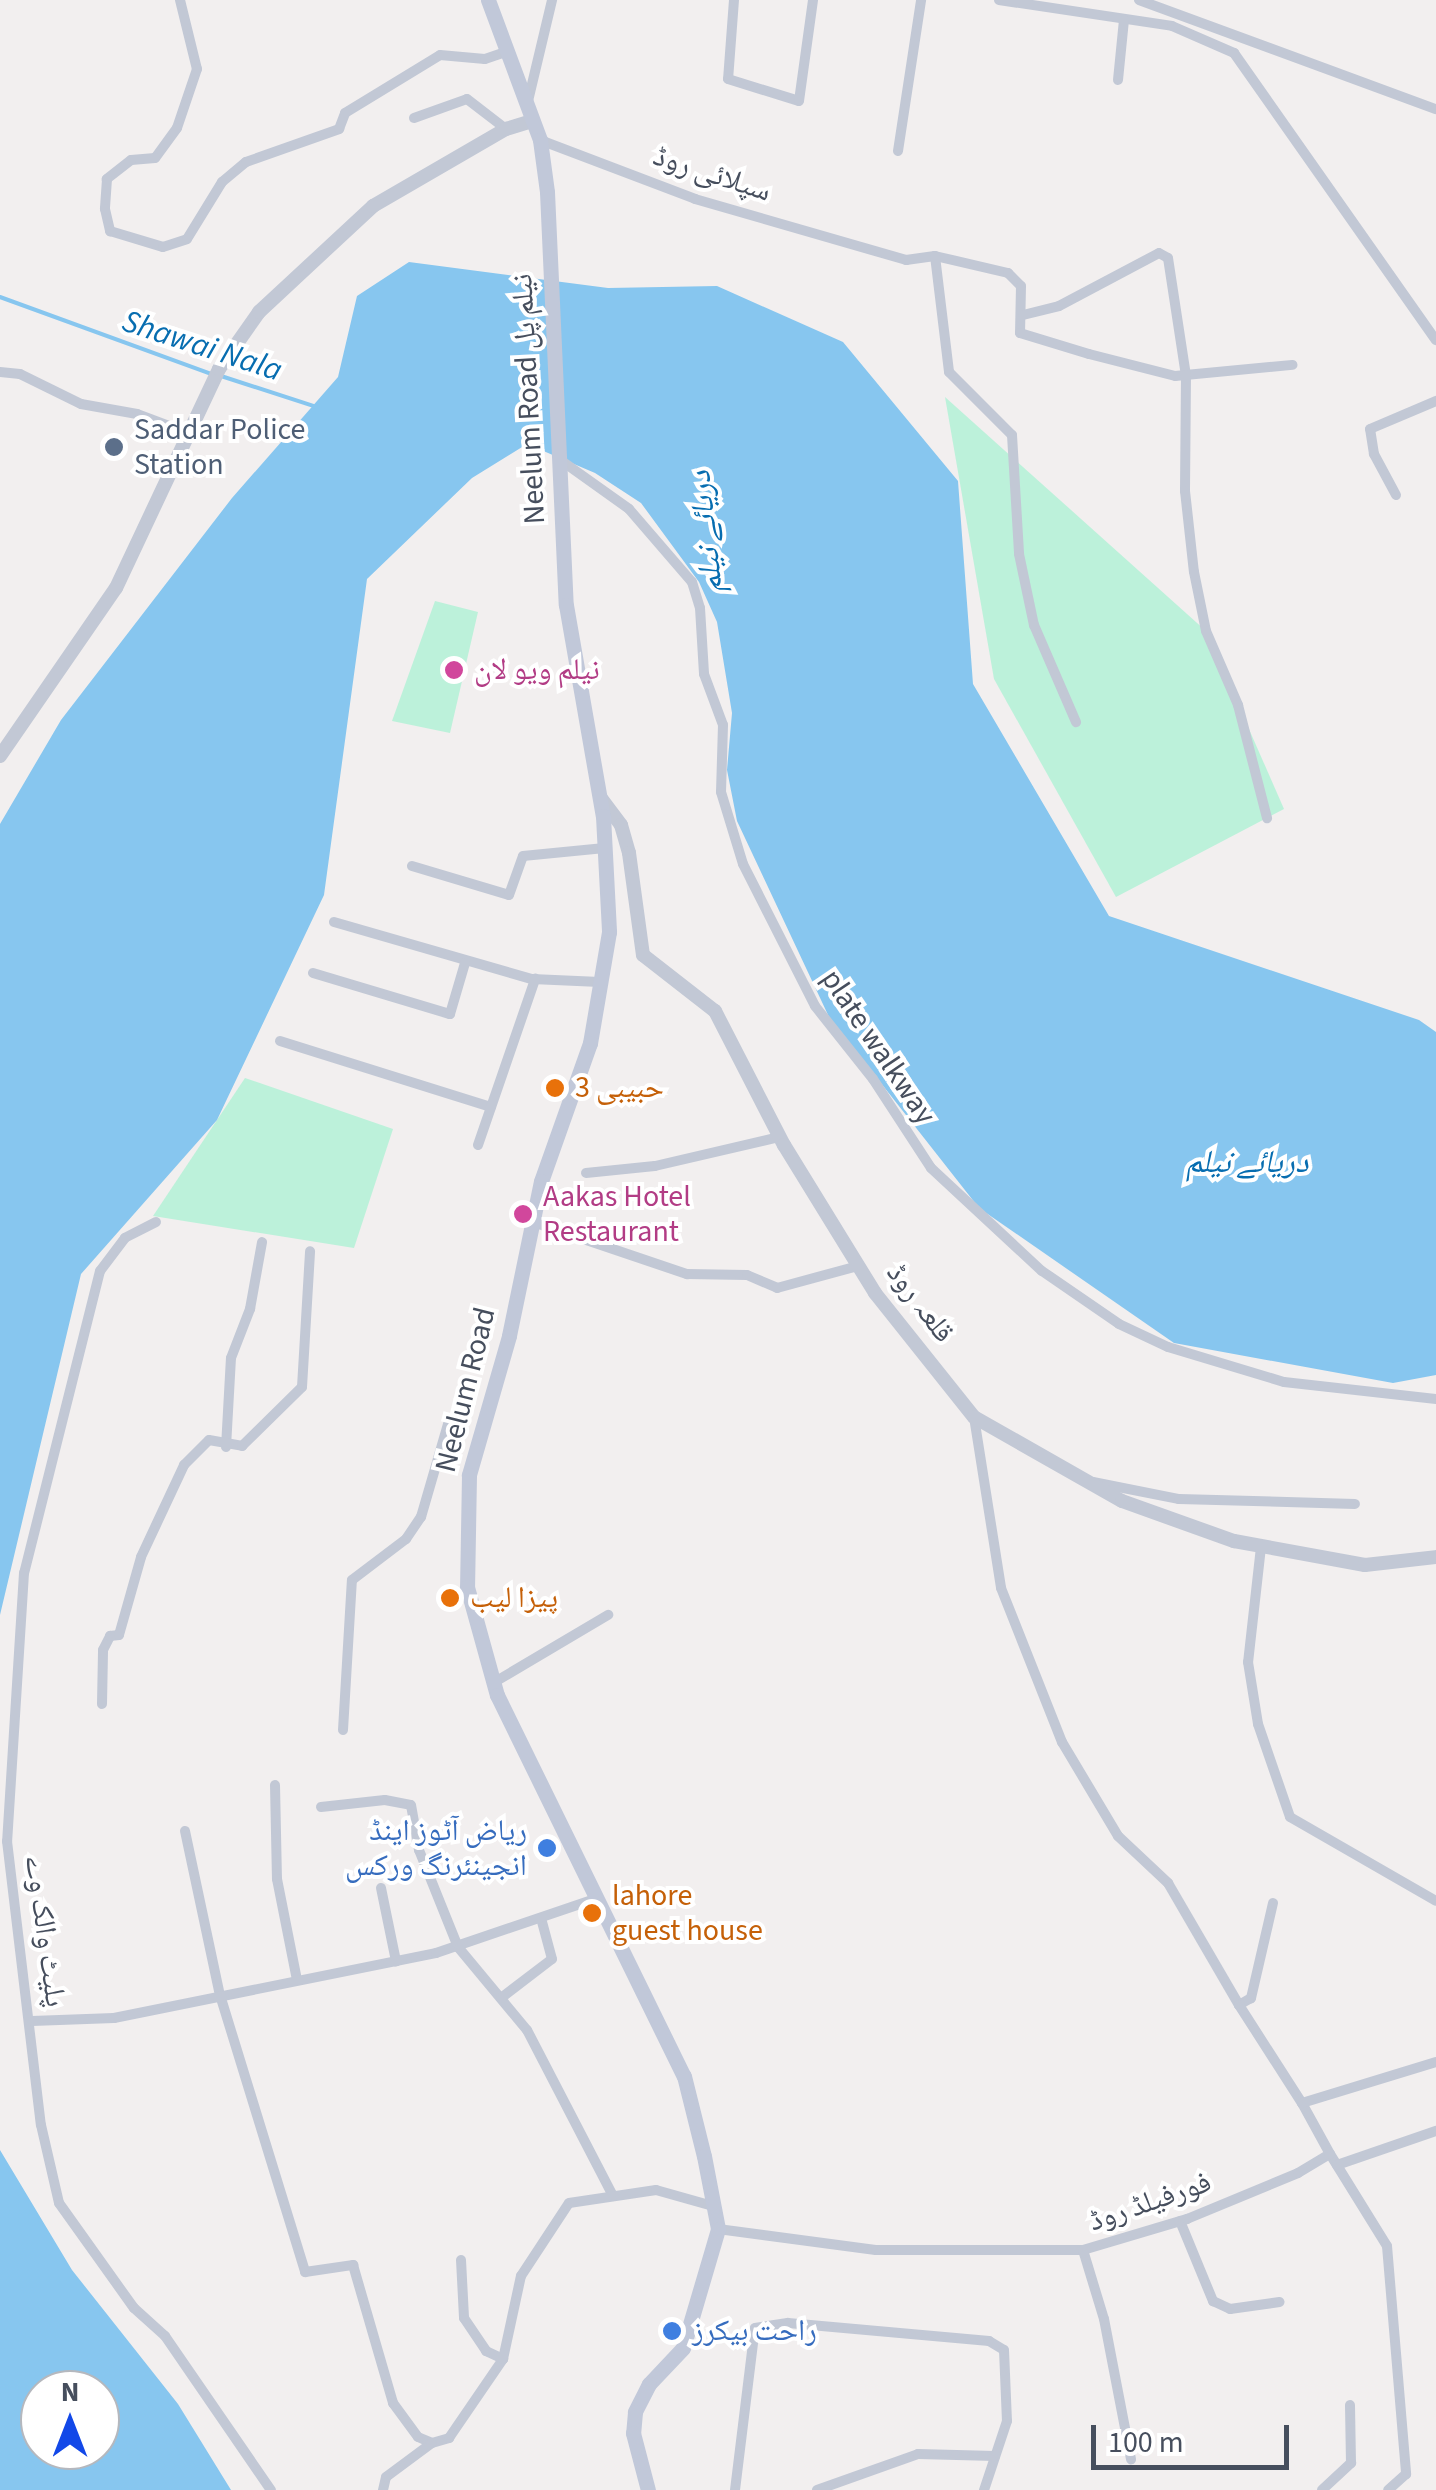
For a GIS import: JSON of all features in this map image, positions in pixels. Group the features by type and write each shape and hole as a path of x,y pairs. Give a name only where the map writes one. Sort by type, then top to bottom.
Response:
{"main road":[{"path":"488,0 540,140"},
{"name":"Neelum Road نیلم پل","path":"540,140 548,192 566,605"},
{"name":"Neelum Road","path":"566,605 599,796 609,932 590,1044 533,1222 470,1475 468,1587 493,1683 684,2076 714,2206 718,2229 683,2348 649,2384 635,2412 633,2433 648,2490"}],"street":[{"path":"180,0 197,69 178,128 155,158 131,160 108,179 106,194 110,231 162,247 187,240 222,182 246,162 339,129 345,113 440,54 485,59 508,51"},
{"path":"528,101 552,0"},
{"path":"734,0 728,79 799,100 812,0"},
{"path":"898,150 921,0"},
{"path":"999,0 1172,26 1234,53 1436,340"},
{"path":"1138,0 1436,109"},
{"path":"1118,80 1124,20"},
{"path":"414,118 467,99 506,129"},
{"path":"0,756 116,588 190,428 259,312 373,206 506,129 534,121"},
{"name":"سپلائی روڈ","path":"540,140 695,199 871,246 906,260 935,256 1008,273 1021,286 1022,315"},
{"path":"1267,818 1238,705 1206,631 1194,572 1184,491 1186,375 1168,258 1159,254 1060,306 1022,315 1020,332 1186,375 1292,365"},
{"path":"935,256 949,372 1012,435 1018,554 1034,624 1076,722"},
{"path":"0,372 20,374 81,404 190,428"},
{"path":"1396,494 1374,454 1370,429 1436,401"},
{"name":"plate walkway","path":"558,459 630,509 692,582 700,608 704,674 723,725 721,792 744,864 814,1006 873,1079 930,1168 1054,1280 1168,1347 1284,1382 1436,1399"},
{"name":"قلعہ روڈ","path":"599,796 620,825 629,853 642,955 715,1010 780,1137 858,1266 974,1417 1122,1501 1260,1547 1365,1565 1436,1556"},
{"path":"412,866 509,895 524,856 605,848"},
{"path":"334,922 465,963 535,979 600,982"},
{"path":"313,974 450,1014 465,963"},
{"path":"478,1145 535,979"},
{"path":"280,1041 491,1107"},
{"path":"586,1173 656,1166 780,1137"},
{"name":"پلیٹ والک وے","path":"156,1222 125,1238 100,1271 24,1573 7,1841 32,2022 40,2126 59,2203 134,2308 165,2336 272,2490"},
{"path":"533,1222 687,1274 747,1274 778,1288 858,1266"},
{"path":"226,1447 232,1358 250,1309 262,1242"},
{"path":"102,1704 102,1650 119,1635 141,1556 184,1465 210,1440 226,1447 242,1446 302,1387 310,1250"},
{"path":"974,1417 1002,1588 1062,1742 1118,1836 1168,1883 1387,2246 1406,2474 1388,2490"},
{"path":"344,1730 352,1580 406,1539 422,1517 448,1424"},
{"path":"1088,1482 1179,1499 1355,1504"},
{"path":"1260,1547 1248,1662 1258,1724 1290,1817 1436,1901"},
{"path":"493,1683 608,1616"},
{"path":"275,1784 278,1880 297,1980"},
{"path":"320,1807 384,1800 411,1805 424,1865 458,1947 501,1998 545,2062 612,2196"},
{"path":"185,1831 220,1995 305,2272 353,2265 381,2377 418,2436 432,2443"},
{"path":"381,1888 396,1960"},
{"path":"32,2022 114,2018 458,1947 599,1898"},
{"path":"1239,2005 1250,1998 1272,1904"},
{"path":"501,1998 552,1959 541,1918"},
{"path":"1302,2102 1436,2062"},
{"name":"فورفیلڈ روڈ","path":"718,2229 876,2250 1083,2250 1180,2221 1334,2159 1436,2131"},
{"path":"383,2490 386,2477 432,2443 449,2438 503,2360 521,2276 564,2207 612,2196 668,2191 714,2206"},
{"path":"1180,2221 1213,2302 1230,2308 1280,2302"},
{"path":"1083,2250 1104,2319 1131,2459"},
{"path":"461,2260 464,2318 486,2351 503,2360"},
{"path":"735,2490 755,2328 788,2323 989,2341 1004,2350 1007,2421 984,2490"},
{"path":"1322,2490 1351,2463 1350,2405"},
{"path":"816,2490 918,2454 995,2456"}],"green space":[{"path":"945,397 1206,631 1284,809 1116,897 994,679"},
{"path":"435,601 478,612 450,733 392,721"},
{"path":"245,1078 393,1129 354,1248 153,1216"}],"water":[{"name":"دریائے نیلم","path":"409,262 608,288 717,286 843,342 958,481 973,684 1109,916 1419,1020 1436,1032 1436,1375 1393,1383 1174,1343 979,1208 829,1017 737,821 727,770 732,713 717,622 699,582 641,503 595,473 527,444 472,478 367,579 324,895 217,1120 81,1274 0,1615 0,824 61,720 232,498 338,377 357,296"},
{"path":"0,2150 72,2270 178,2404 231,2490 0,2490"}],"waterway":[{"name":"Shawai Nala","path":"0,297 212,374"},
{"name":"Shawai Nala","path":"221,376 317,407"}],"place":[{"name":"Saddar Police Station","path":"114,447"},
{"name":"نیلم ویو لان","path":"454,670"},
{"name":"حبیبی 3","path":"555,1088"},
{"name":"Aakas Hotel Restaurant","path":"523,1214"},
{"name":"پیزا لیب","path":"450,1598"},
{"name":"ریاض آٹوز اینڈ انجینئرنگ ورکس","path":"547,1848"},
{"name":"lahore guest house","path":"592,1913"},
{"name":"راحت بیکرز","path":"672,2331"}]}
